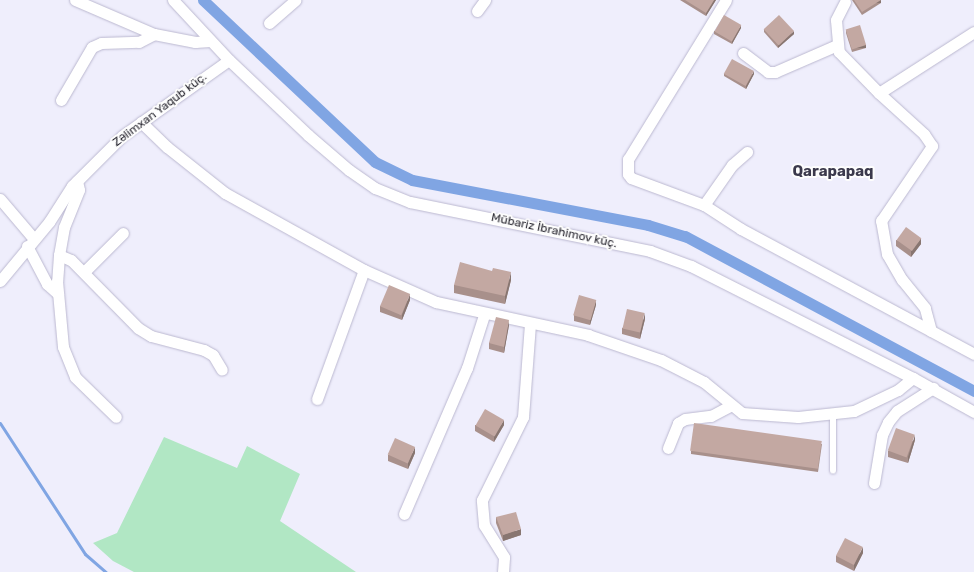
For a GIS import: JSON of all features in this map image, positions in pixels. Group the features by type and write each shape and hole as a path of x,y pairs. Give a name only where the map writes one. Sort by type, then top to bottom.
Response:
{"street":[{"path":"75,0 154,34 195,42 210,40"},
{"name":"Mübariz İbrahimov küç.","path":"173,0 229,60 349,170 393,196 650,251 691,266 742,290 933,388 974,412"},
{"path":"270,23 295,0"},
{"path":"476,11 485,0"},
{"path":"726,0 628,159 626,166 631,178 704,204 741,229 974,354"},
{"path":"845,2 836,20 837,45 845,60 924,134 932,146 881,221 887,254 902,280 925,308 931,331"},
{"path":"879,93 974,32"},
{"path":"61,100 92,47 101,43 139,42 154,34"},
{"path":"743,53 768,72 775,72 837,45"},
{"name":"Zəlimxan Yaqub küç.","path":"0,280 77,181 122,136 229,60"},
{"path":"141,122 167,148 225,193 364,270 436,302 484,315 588,335 661,360 704,382 730,406 742,413 758,416 834,415 854,411 882,399 913,378"},
{"path":"704,204 732,166 747,152"},
{"path":"77,181 79,190 64,227 59,255 58,294 63,347 69,366 85,388 116,417"},
{"path":"0,199 30,242 47,284 58,294"},
{"path":"84,272 123,234"},
{"path":"59,255 72,260 138,328 151,336 204,350 213,355 222,370"},
{"path":"317,399 364,270"},
{"path":"404,514 467,368 484,315"},
{"path":"503,572 504,557 484,525 482,500 523,418 530,323"},
{"path":"874,483 882,435 888,422 897,411 933,388"},
{"path":"668,448 678,423 686,419 711,416 730,406"}],"lane":[{"path":"834,415 834,471"}],"green space":[{"path":"164,437 237,468 247,446 300,474 280,521 356,572 134,572 113,561 93,543 117,533"}],"building":[{"path":"685,0 714,0 706,13"},
{"path":"854,0 881,0 862,12"},
{"path":"724,15 741,25 732,41 714,31"},
{"path":"779,15 794,31 779,45 764,29"},
{"path":"860,25 866,45 852,49 846,29"},
{"path":"732,59 754,71 746,86 724,74"},
{"path":"906,227 921,238 912,251 897,240"},
{"path":"460,262 492,271 493,268 511,272 505,296 454,285"},
{"path":"389,285 410,294 401,315 380,306"},
{"path":"579,295 596,300 591,320 573,315"},
{"path":"627,309 645,313 640,333 623,328"},
{"path":"496,317 509,320 504,347 489,343"},
{"path":"485,409 504,420 495,436 476,425"},
{"path":"694,423 822,441 818,469 690,451"},
{"path":"896,428 915,435 907,457 888,451"},
{"path":"395,438 415,447 408,463 388,454"},
{"path":"516,512 521,529 503,535 496,517"},
{"path":"845,538 863,547 854,565 836,556"}],"waterway":[{"path":"203,0 375,162 412,180 648,225 685,236 974,391"},
{"path":"0,423 85,554 106,572"}],"district":[{"name":"Qarapapaq","path":"833,172"}]}
